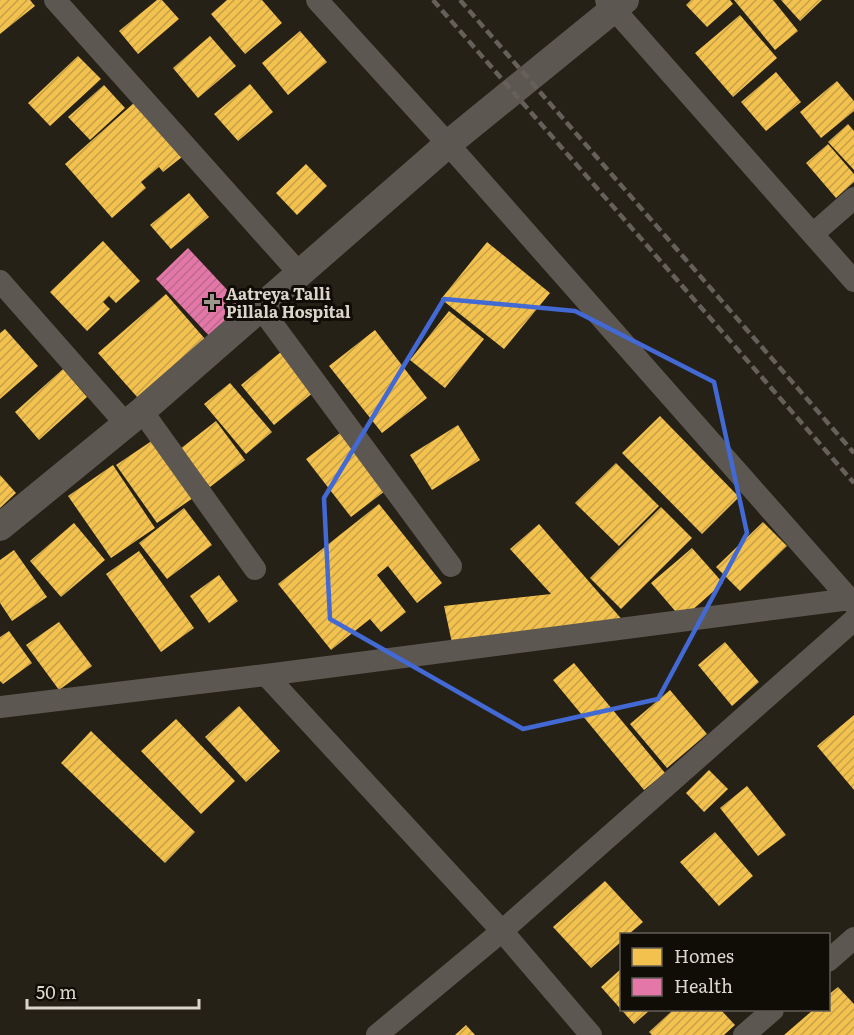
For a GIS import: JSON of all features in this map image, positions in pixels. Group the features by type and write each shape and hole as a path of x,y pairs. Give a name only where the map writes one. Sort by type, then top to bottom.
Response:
{"street":[{"path":"55,0 298,273"},
{"path":"317,0 448,144 853,608"},
{"path":"0,527 134,418 298,273 615,3 854,281"},
{"path":"813,234 854,198"},
{"path":"0,281 134,418 255,569"},
{"path":"260,308 451,566"},
{"path":"0,707 853,608"},
{"path":"377,1035 502,931 853,608"},
{"path":"266,675 502,931 591,1035"},
{"path":"830,959 854,938"},
{"path":"744,1035 772,1011"}],"highlighted area":[{"path":"444,299 575,311 714,382 747,533 658,699 523,729 330,619 324,498"}],"building: Homes":[{"path":"0,0 30,0 35,6 0,34"},
{"path":"157,0 162,0 179,19 138,54 119,31"},
{"path":"227,0 262,0 282,23 245,54 211,14"},
{"path":"691,0 730,0 733,4 707,27 686,5"},
{"path":"734,0 773,0 798,31 775,50"},
{"path":"781,0 822,0 800,21"},
{"path":"740,15 777,58 733,97 695,53"},
{"path":"300,31 327,62 288,95 262,63"},
{"path":"210,36 236,66 198,98 173,68"},
{"path":"78,56 101,79 50,126 28,103"},
{"path":"776,72 801,102 766,131 741,102"},
{"path":"837,81 854,101 854,111 821,138 800,112"},
{"path":"250,84 273,112 238,141 214,114"},
{"path":"104,85 125,108 90,140 68,117"},
{"path":"134,103 182,157 163,172 159,167 141,182 146,188 112,218 65,164"},
{"path":"848,124 854,131 854,170 828,142"},
{"path":"828,144 854,174 854,182 836,198 806,163"},
{"path":"306,164 327,186 297,215 276,193"},
{"path":"189,193 209,217 171,249 150,225"},
{"path":"103,241 140,281 116,303 109,296 103,302 110,309 87,331 50,292"},
{"path":"487,242 550,293 504,349 441,299"},
{"path":"166,294 205,339 138,398 98,353"},
{"path":"449,311 484,339 445,388 410,360"},
{"path":"5,329 38,366 0,399 0,333"},
{"path":"375,330 427,398 382,433 329,366"},
{"path":"282,351 315,391 274,425 241,385"},
{"path":"63,369 87,397 39,440 15,412"},
{"path":"230,383 272,432 246,454 204,404"},
{"path":"660,416 739,497 702,534 622,453"},
{"path":"216,421 245,460 210,487 180,449"},
{"path":"458,425 480,460 432,490 410,455"},
{"path":"340,433 385,491 351,517 306,459"},
{"path":"153,440 193,498 157,523 116,465"},
{"path":"616,463 659,506 619,546 575,503"},
{"path":"113,465 155,528 111,558 68,496"},
{"path":"0,475 16,493 0,508"},
{"path":"379,504 442,583 417,603 388,566 377,575 406,612 381,632 370,619 331,650 278,584"},
{"path":"661,507 692,538 621,609 590,578"},
{"path":"184,508 212,545 167,579 139,543"},
{"path":"763,522 787,546 740,591 716,567"},
{"path":"74,523 105,560 61,597 30,561"},
{"path":"539,524 625,623 452,643 444,606 551,594 510,549"},
{"path":"692,548 723,583 682,619 651,583"},
{"path":"14,550 47,597 12,621 0,603 0,560"},
{"path":"139,551 194,628 161,652 106,574"},
{"path":"219,575 238,601 209,623 190,596"},
{"path":"59,622 92,666 59,690 26,645"},
{"path":"9,631 32,663 3,684 0,681 0,637"},
{"path":"725,642 759,682 732,706 698,665"},
{"path":"574,663 665,773 644,790 553,680"},
{"path":"670,690 707,734 667,768 630,724"},
{"path":"239,706 280,751 246,782 205,737"},
{"path":"854,715 854,790 817,746"},
{"path":"176,719 235,781 201,814 141,751"},
{"path":"91,731 195,832 165,863 61,763"},
{"path":"709,770 728,789 704,812 686,793"},
{"path":"747,786 786,835 758,856 720,808"},
{"path":"715,832 753,876 719,906 680,862"},
{"path":"605,881 643,922 630,933 620,933 620,943 591,968 553,927"},
{"path":"620,970 620,1008 601,987"},
{"path":"838,987 854,1004 854,1035 784,1035 812,1011 830,1011 830,993"},
{"path":"622,1011 649,1011 634,1024"},
{"path":"672,1011 722,1011 735,1025 724,1035 652,1035 649,1032"},
{"path":"466,1025 475,1035 455,1035"}],"building: Health":[{"path":"188,248 247,311 214,341 156,279"}],"railway":[{"path":"433,0 854,483"},
{"path":"460,0 854,453"}],"place":[{"name":"Aatreya Talli Pillala Hospital","path":"212,302"}]}
